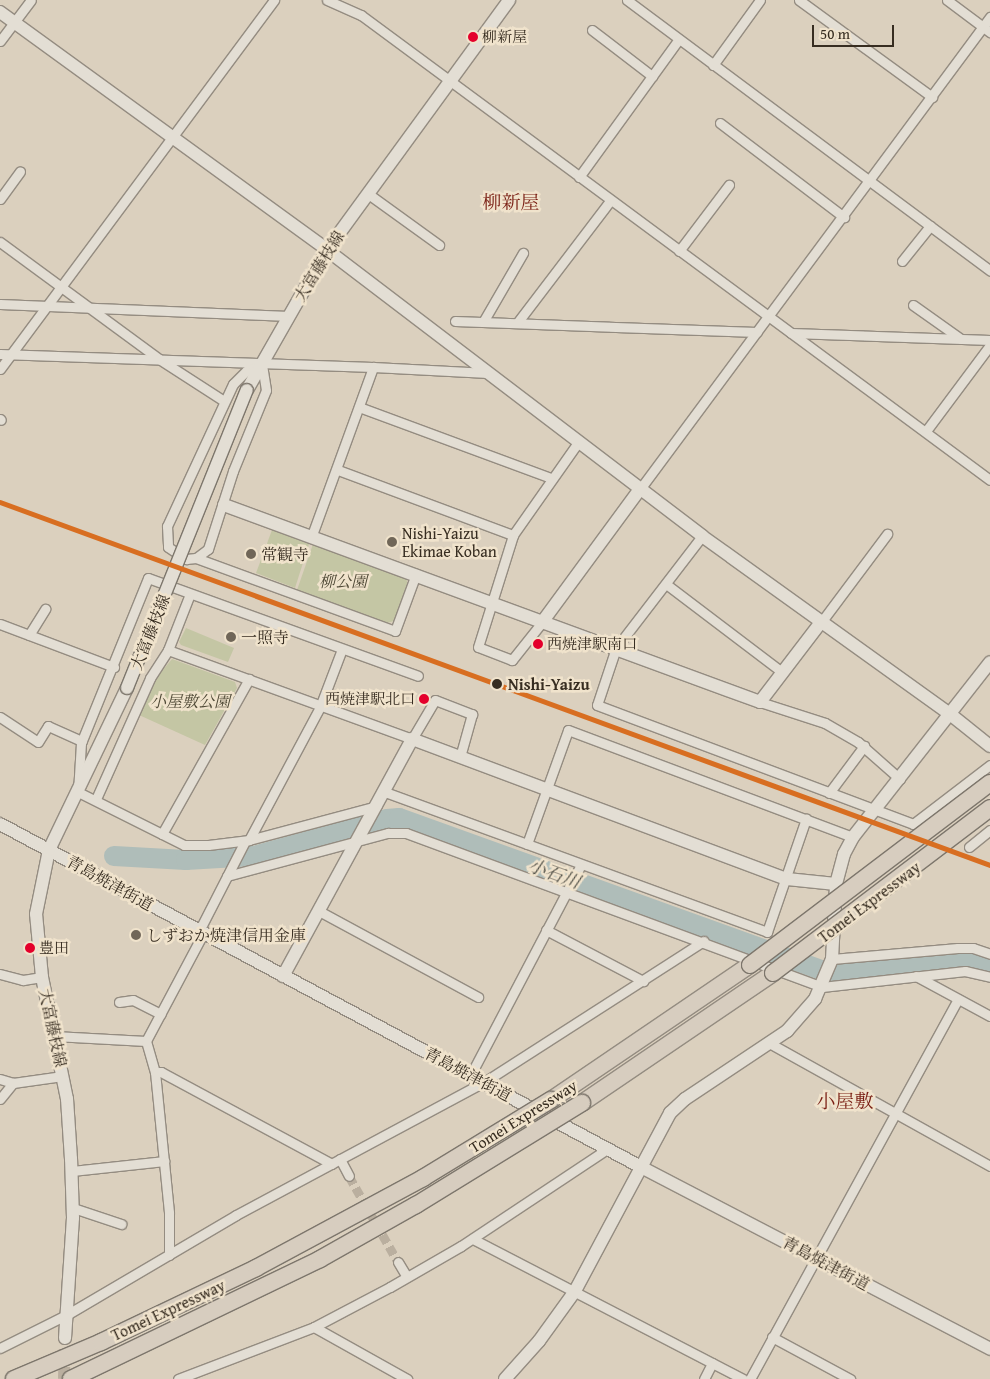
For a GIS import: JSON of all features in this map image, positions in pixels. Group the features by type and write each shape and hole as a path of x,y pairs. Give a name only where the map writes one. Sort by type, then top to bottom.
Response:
{"highway":[{"name":"Tomei Expressway","path":"14,1379 101,1342 256,1268 423,1178 551,1100 750,965 990,783"},
{"name":"Tomei Expressway","path":"71,1379 320,1259 416,1205 582,1103 773,973 990,808"}],"street":[{"path":"0,41 30,0"},
{"path":"0,369 274,0"},
{"path":"327,0 361,16 990,480"},
{"name":"大富藤枝線","path":"65,1338 68,1314 73,1208 72,1171 63,1076 42,977 36,914 50,850 127,688 247,390 326,250 509,0"},
{"path":"627,0 990,271"},
{"path":"713,64 760,0"},
{"path":"799,0 932,97"},
{"path":"947,0 986,29"},
{"path":"0,12 326,250 702,536 950,714 990,746"},
{"path":"579,441 551,478 513,535 491,602 478,646 512,660 544,621 932,97 986,29 990,17"},
{"path":"592,30 652,76"},
{"path":"578,177 679,39"},
{"path":"720,123 844,217"},
{"path":"0,199 20,172"},
{"path":"680,251 729,185"},
{"path":"367,193 439,246"},
{"path":"517,323 610,201"},
{"path":"902,261 930,226"},
{"path":"0,242 159,358 224,401"},
{"path":"483,322 523,253"},
{"path":"0,304 87,306 289,316"},
{"path":"913,305 961,339"},
{"path":"455,321 757,332"},
{"path":"791,332 990,340"},
{"path":"926,431 990,345"},
{"path":"0,354 159,358 488,373"},
{"path":"262,364 238,377 224,401 165,534 172,553 186,559 196,558 395,631 416,574"},
{"path":"196,558 208,549 224,505 233,471 266,390 262,364"},
{"path":"312,535 338,470 373,367"},
{"path":"360,407 551,478"},
{"path":"338,470 513,535"},
{"path":"224,505 312,535 760,702 825,723 864,746 900,779"},
{"path":"760,702 886,534"},
{"path":"702,536 616,648 597,705 913,824 990,765"},
{"path":"378,806 245,843 184,845 96,799 78,792 82,740 114,667 148,578 418,676"},
{"path":"666,584 782,672"},
{"path":"96,799 150,678 168,650 190,594"},
{"path":"29,635 44,609"},
{"path":"0,624 114,667"},
{"path":"169,1254 164,1161 155,1072 146,1042 201,933 228,873 320,707 342,649"},
{"path":"168,650 787,879 836,884"},
{"path":"505,1379 540,1341 576,1291 641,1167 677,1106 770,1044 807,1011 823,984 832,959 836,884 844,854 853,837 990,662"},
{"path":"162,834 249,679"},
{"path":"284,976 435,700 472,714 460,757"},
{"path":"0,717 38,742 48,726 82,740"},
{"path":"527,844 568,730 853,837"},
{"path":"828,793 864,746"},
{"path":"385,792 766,932 787,879 806,819"},
{"name":"青島焼津街道","path":"2,828 50,850 201,933 607,1149 990,1349"},
{"path":"969,847 990,830"},
{"path":"228,873 356,844 388,833 406,833 568,890 704,942 823,984 965,971 990,977"},
{"path":"470,1076 580,865"},
{"path":"319,911 478,996"},
{"path":"546,930 642,981"},
{"path":"1,1345 68,1314 169,1254 484,1082 704,942"},
{"path":"832,959 958,948 973,948 990,954"},
{"path":"0,974 23,980 42,977"},
{"path":"916,976 990,1016"},
{"path":"750,1379 814,1258 958,999"},
{"path":"119,1002 133,1000 161,1014"},
{"path":"54,1036 146,1042"},
{"path":"770,1044 990,1166"},
{"path":"155,1072 161,1072 336,1162 349,1176"},
{"path":"0,1079 12,1083 63,1076"},
{"path":"0,1099 12,1083"},
{"path":"178,1379 314,1327 473,1239 607,1149"},
{"path":"72,1171 164,1161"},
{"path":"73,1208 121,1224"},
{"path":"473,1239 743,1379"},
{"path":"398,1262 407,1277"},
{"path":"314,1327 407,1379"},
{"path":"772,1337 850,1379"},
{"path":"704,1379 712,1362"}],"green space":[{"path":"272,530 309,544 295,588 256,573"},
{"name":"柳公園","path":"313,544 406,578 408,585 394,621 387,623 297,590"},
{"path":"186,628 234,648 228,662 181,645 179,642"},
{"name":"小屋敷公園","path":"172,659 235,682 237,688 205,745 139,715 152,683"}],"waterway":[{"name":"小石川","path":"114,856 186,860 254,856 387,819 399,818 833,974 962,962 990,968"}],"tunnel":[{"path":"349,1176 398,1262"},
{"path":"64,1379 65,1338"}],"transit line":[{"path":"0,502 990,865"}],"place":[{"name":"柳新屋","path":"473,37"},
{"name":"Nishi-Yaizu Ekimae Koban","path":"392,542"},
{"name":"常観寺","path":"251,554"},
{"name":"一照寺","path":"231,637"},
{"name":"西焼津駅南口","path":"538,644"},
{"name":"Nishi-Yaizu","path":"497,684"},
{"name":"西焼津駅北口","path":"424,699"},
{"name":"しずおか焼津信用金庫","path":"136,935"},
{"name":"豊田","path":"30,948"}],"district":[{"name":"柳新屋","path":"511,203"},
{"name":"小屋敷","path":"845,1102"}]}
